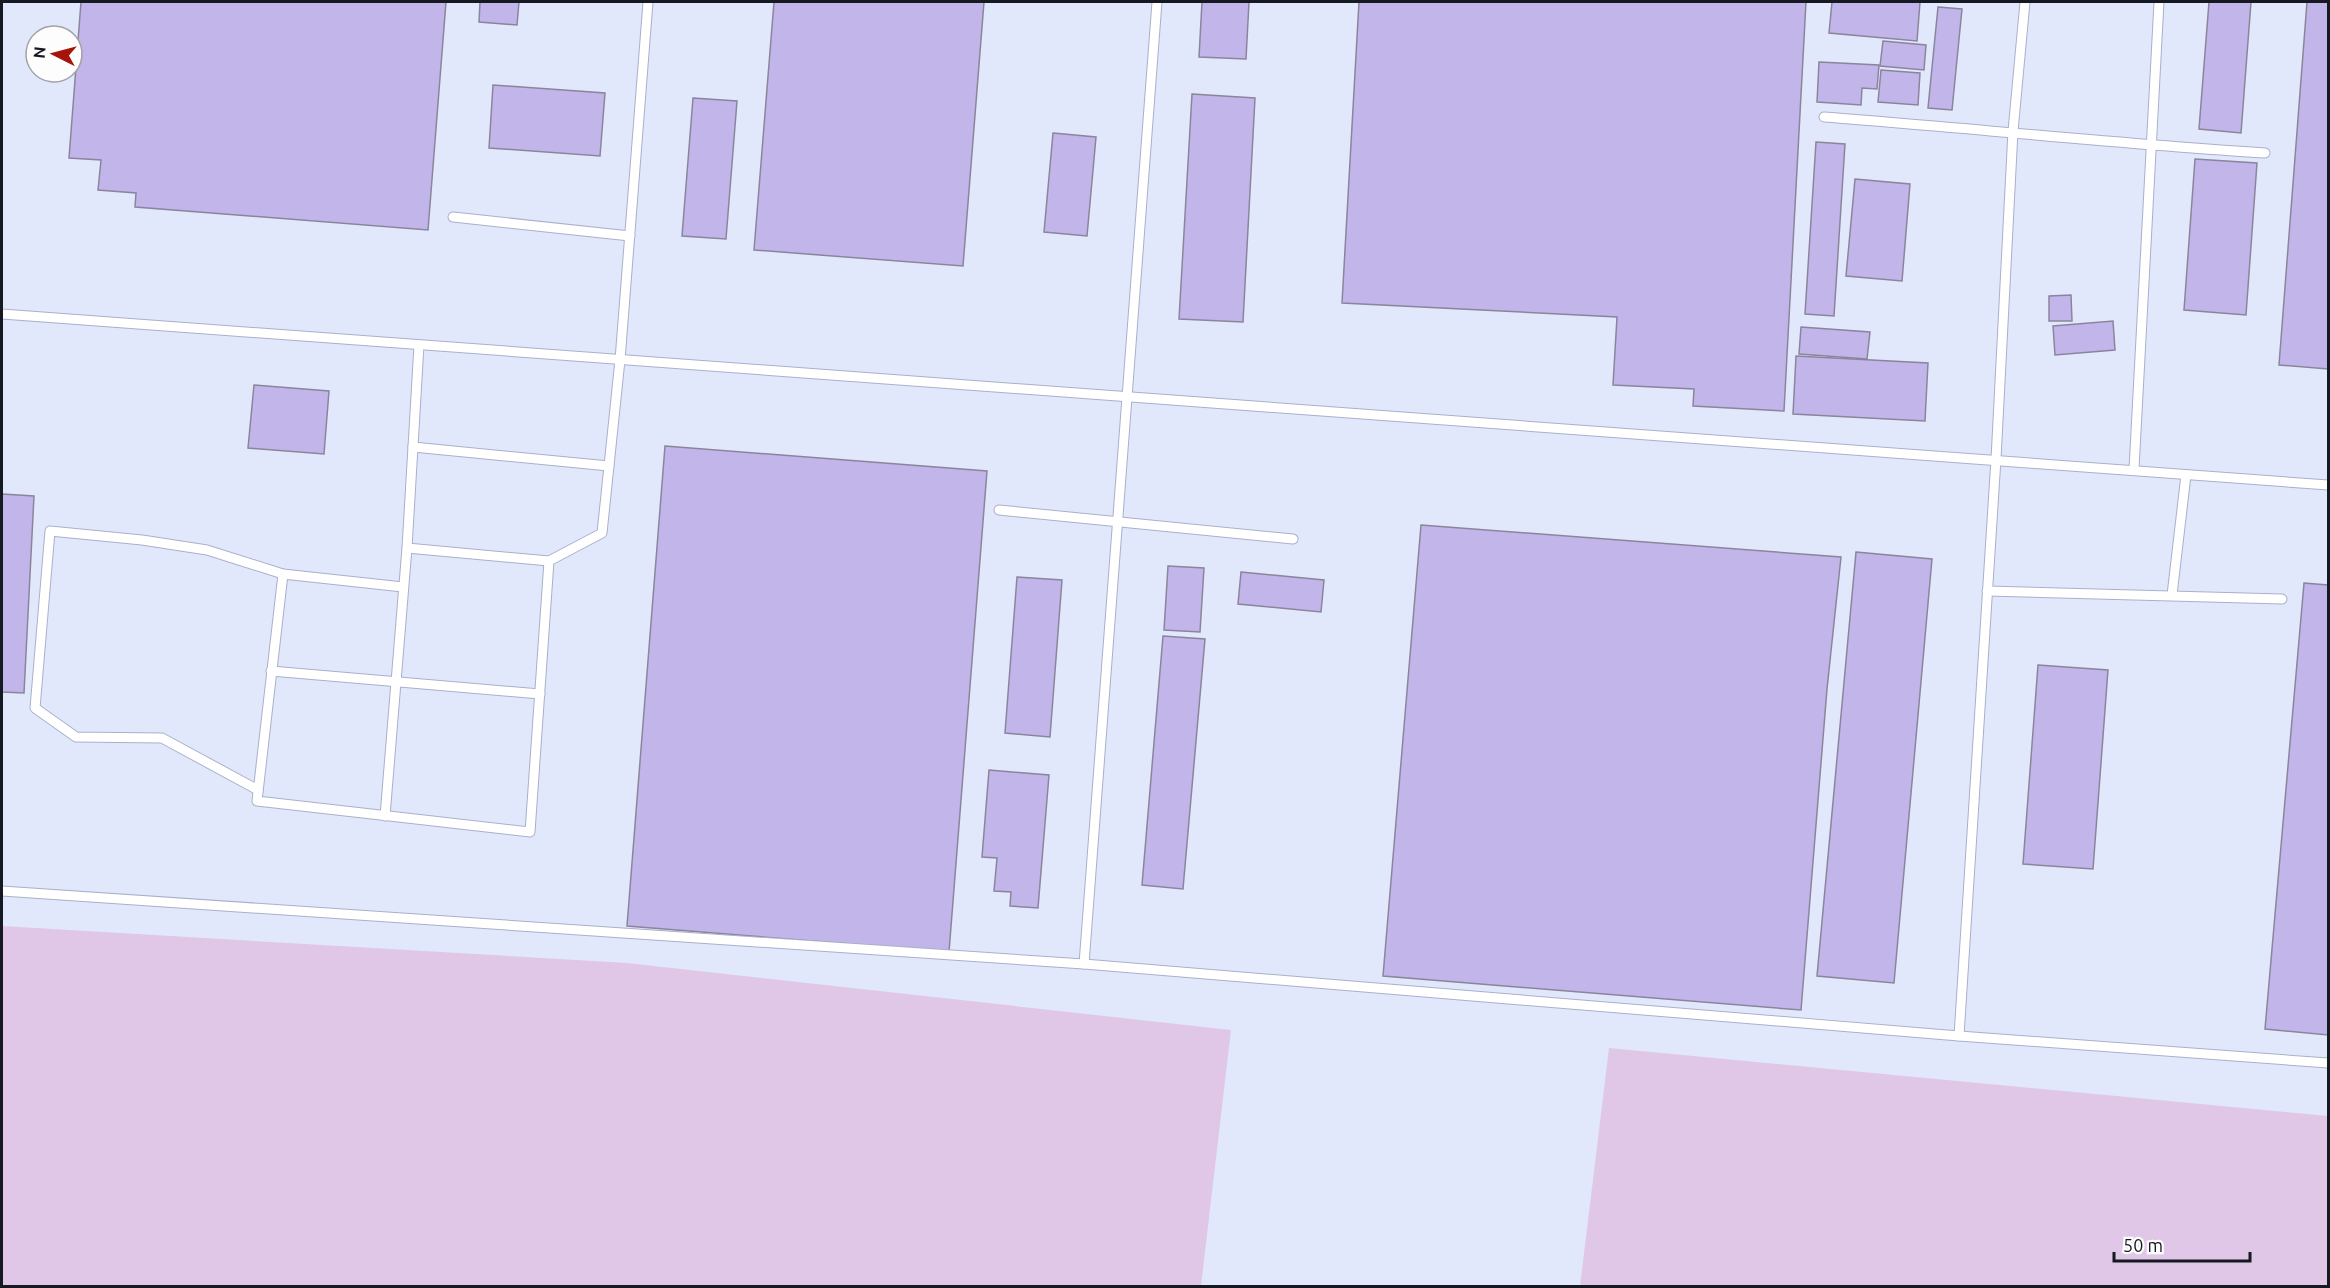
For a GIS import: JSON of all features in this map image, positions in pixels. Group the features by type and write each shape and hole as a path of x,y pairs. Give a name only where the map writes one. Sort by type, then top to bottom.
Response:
{"lane":[{"path":"407,548 549,561 602,533 620,360 648,2"},
{"path":"1084,964 1157,2"},
{"path":"1959,1036 1996,459 2013,131 2025,2"},
{"path":"2134,469 2159,2"},
{"path":"1824,117 2013,131 2150,146 2265,153"},
{"path":"453,217 630,236"},
{"path":"2,314 2328,485"},
{"path":"385,816 407,548 419,345"},
{"path":"413,447 609,466"},
{"path":"2172,595 2186,475"},
{"path":"999,510 1293,539"},
{"path":"258,790 162,738 76,737 35,708 50,531 142,540 207,550 283,574 403,587"},
{"path":"283,574 257,801 530,832 549,561"},
{"path":"1987,591 2282,599"},
{"path":"271,671 540,694"},
{"path":"2,891 1084,964 1959,1036 2328,1063"}],"shaded area":[{"path":"2,2 2328,2 2328,1286 2,1286"},
{"path":"2,926 627,963 1231,1030 1201,1286 2,1286"},
{"path":"1609,1048 2328,1116 2328,1286 1580,1286"}],"building":[{"path":"81,2 446,2 428,230 135,207 136,193 98,190 101,160 69,158 75,84 84,84 84,24 79,24"},
{"path":"480,2 519,2 517,25 479,22"},
{"path":"774,2 984,2 963,266 754,250"},
{"path":"1202,2 1249,2 1246,59 1199,57"},
{"path":"1359,2 1806,2 1784,411 1693,406 1694,389 1613,385 1617,317 1342,303"},
{"path":"1832,2 1920,2 1917,41 1829,33"},
{"path":"2209,2 2251,2 2241,133 2199,129"},
{"path":"2307,2 2328,2 2328,369 2279,365"},
{"path":"1938,7 1962,9 1952,110 1928,108"},
{"path":"1883,41 1926,45 1924,70 1880,66"},
{"path":"1819,62 1879,65 1877,89 1862,88 1861,105 1817,102"},
{"path":"1881,70 1920,73 1918,105 1878,102"},
{"path":"493,85 605,93 600,156 489,148"},
{"path":"1192,94 1255,98 1243,322 1179,319"},
{"path":"693,98 737,101 726,239 682,236"},
{"path":"1053,133 1096,137 1087,236 1044,232"},
{"path":"1816,142 1845,144 1834,316 1805,314"},
{"path":"2195,159 2257,163 2246,315 2184,310"},
{"path":"1855,179 1910,184 1902,281 1846,276"},
{"path":"2071,295 2072,321 2049,321 2049,296"},
{"path":"2113,321 2115,350 2055,355 2053,326"},
{"path":"1801,327 1870,332 1867,359 1799,354"},
{"path":"1796,356 1928,363 1925,421 1793,414"},
{"path":"254,385 329,391 324,454 248,448"},
{"path":"665,446 987,471 949,952 627,926"},
{"path":"2,494 34,496 24,693 2,692"},
{"path":"1421,525 1841,557 1827,689 1801,1010 1383,976"},
{"path":"1856,552 1932,559 1894,983 1817,976"},
{"path":"1168,566 1204,568 1200,632 1164,630"},
{"path":"1241,572 1324,580 1321,612 1238,604"},
{"path":"1017,577 1062,580 1050,737 1005,733"},
{"path":"2304,583 2328,585 2328,1035 2265,1029"},
{"path":"1163,636 1205,639 1183,889 1142,885"},
{"path":"2038,665 2108,670 2093,869 2023,864"},
{"path":"989,770 1049,775 1038,908 1010,906 1011,892 994,891 997,858 982,857"}]}
